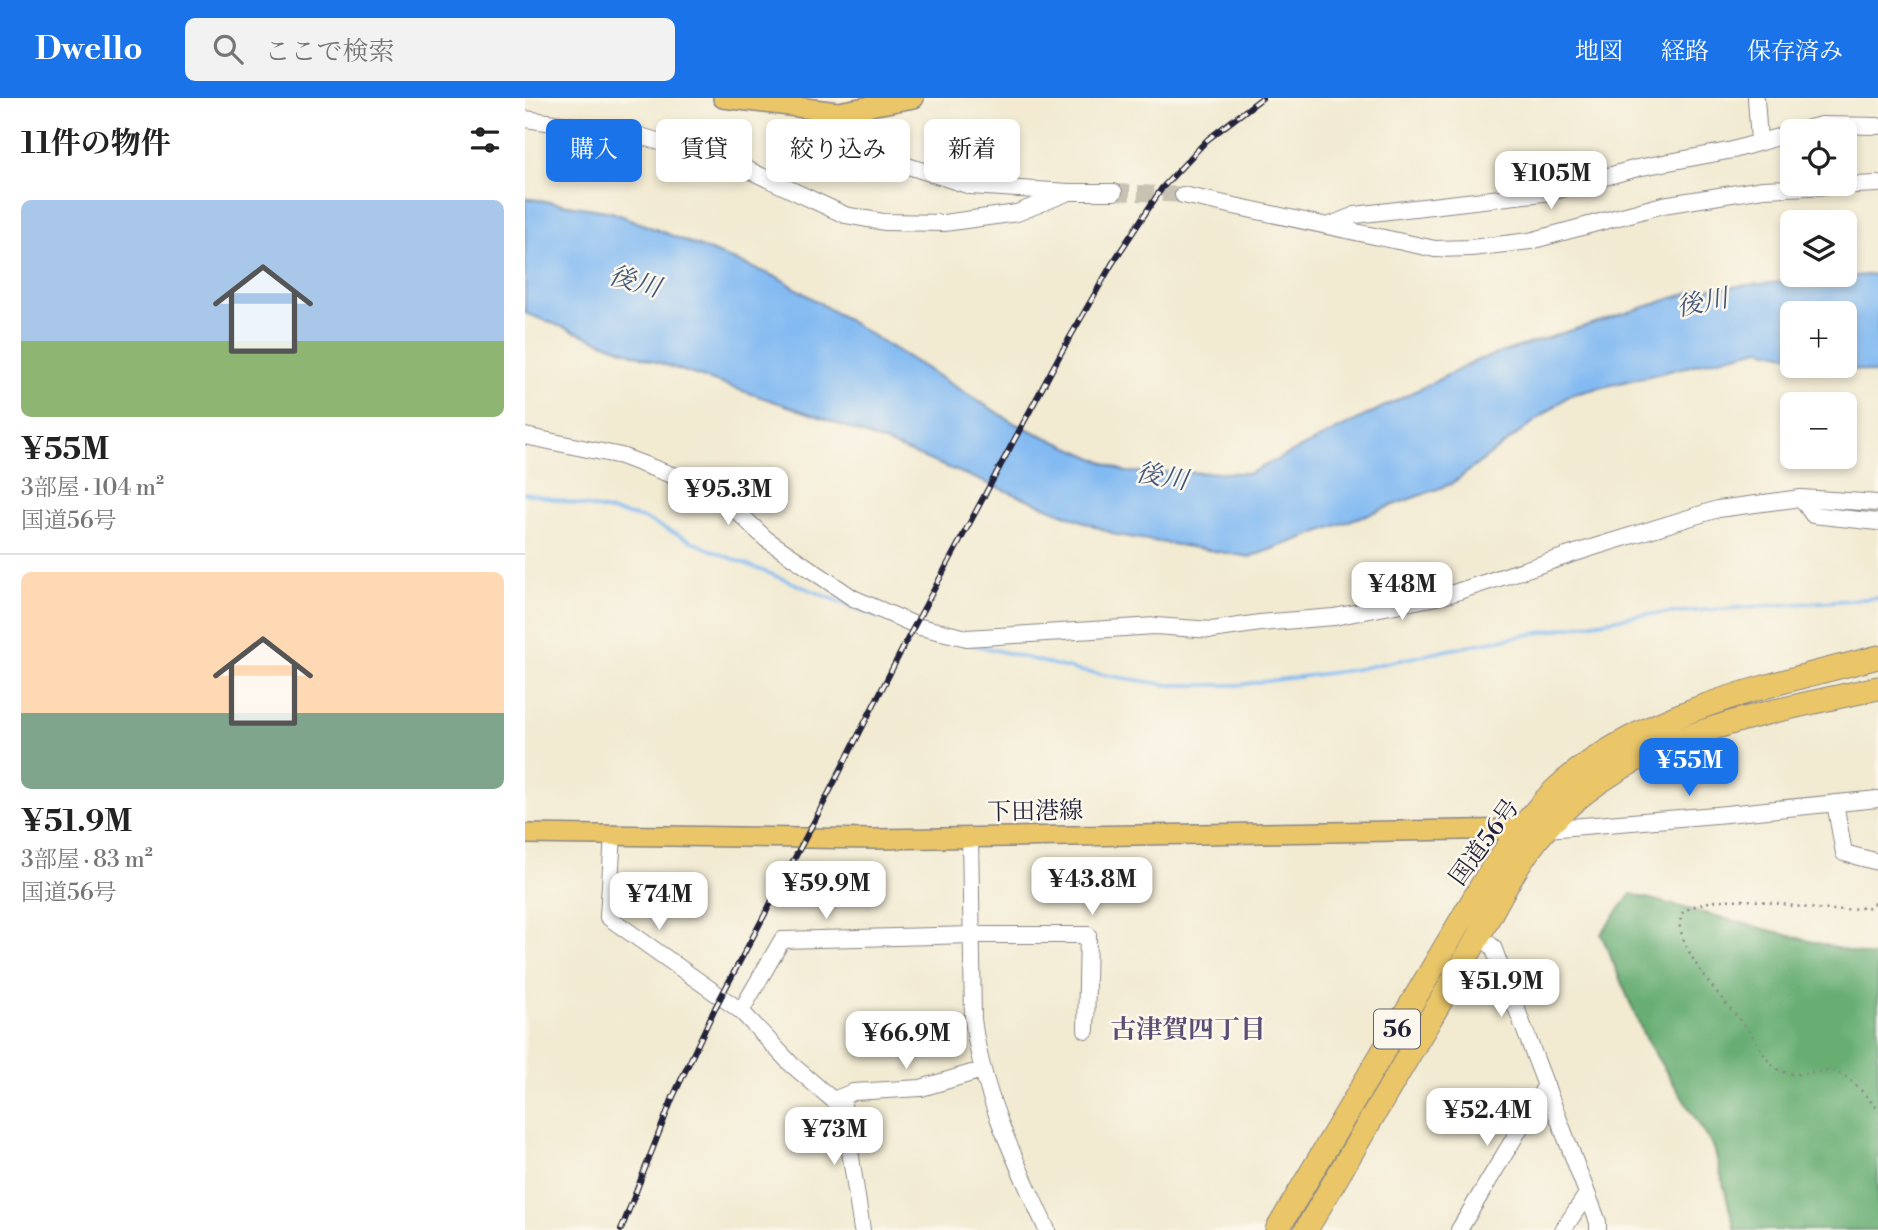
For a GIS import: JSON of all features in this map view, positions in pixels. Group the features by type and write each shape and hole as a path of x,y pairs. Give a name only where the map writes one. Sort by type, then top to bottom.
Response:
{"highway":[{"name":"国道56号","path":"1277,1230 1488,875 1521,830 1564,782 1599,755 1652,726 1758,689 1878,657"},
{"name":"国道56号","path":"1306,1230 1479,936 1505,886 1561,813 1606,777 1648,752 1736,720 1878,688"}],"main road":[{"path":"723,98 838,113 914,98"},
{"name":"下田港線","path":"525,834 874,839 1547,829"}],"street":[{"path":"1756,98 1759,141"},
{"path":"838,113 841,142 852,148 970,186 1114,192"},
{"path":"525,119 634,134 742,167 845,215 884,222 944,223 1017,213 1069,192"},
{"path":"1857,126 1878,126"},
{"path":"1328,226 1355,215 1551,192 1637,168 1733,150 1780,136"},
{"path":"1183,195 1435,248 1471,248 1530,241 1663,205 1763,189 1878,184"},
{"path":"525,436 621,456 717,492 766,539 853,598 921,627 967,638 1155,625 1212,630 1334,617 1447,595 1718,509 1801,498 1878,503"},
{"path":"1801,498 1813,515 1878,522"},
{"path":"1547,829 1878,799"},
{"path":"1835,803 1844,853 1878,862"},
{"path":"613,834 608,917 741,1012 791,1064 833,1100 853,1092 921,1088 982,1070"},
{"path":"970,836 973,1019 982,1070 1003,1132 1047,1230"},
{"path":"741,1012 782,940 1088,935 1086,1030"},
{"path":"1479,936 1493,947 1598,1222 1598,1230"},
{"path":"1459,1230 1546,1086"},
{"path":"842,1098 862,1230"},
{"path":"1563,1230 1587,1194"}],"path":[{"path":"1878,897 1871,907 1833,910 1737,899 1692,907 1682,912 1679,925 1687,946 1706,976 1775,1067 1794,1074 1827,1071 1841,1073 1878,1109"}],"green space":[{"path":"1631,894 1878,957 1878,1230 1735,1230 1714,1148 1645,1038 1601,934"}],"water":[{"name":"後川","path":"525,198 612,212 779,278 1016,424 1126,472 1250,473 1478,360 1701,289 1780,282 1780,287 1857,287 1857,276 1878,274 1878,374 1857,370 1857,301 1780,301 1780,353 1760,349 1570,395 1451,484 1250,557 1117,535 826,419 642,357 525,313"}],"waterway":[{"path":"525,493 642,518 711,550 880,618"},
{"path":"971,644 1079,671 1169,685 1238,685 1352,670 1638,615 1878,598"}],"tunnel":[{"path":"1114,192 1183,195"}],"railway":[{"path":"621,1230 673,1097 715,1008 910,634 1061,353 1112,264 1162,188 1207,140 1262,98"}],"district":[{"name":"古津賀四丁目","path":"1188,1029"}]}
